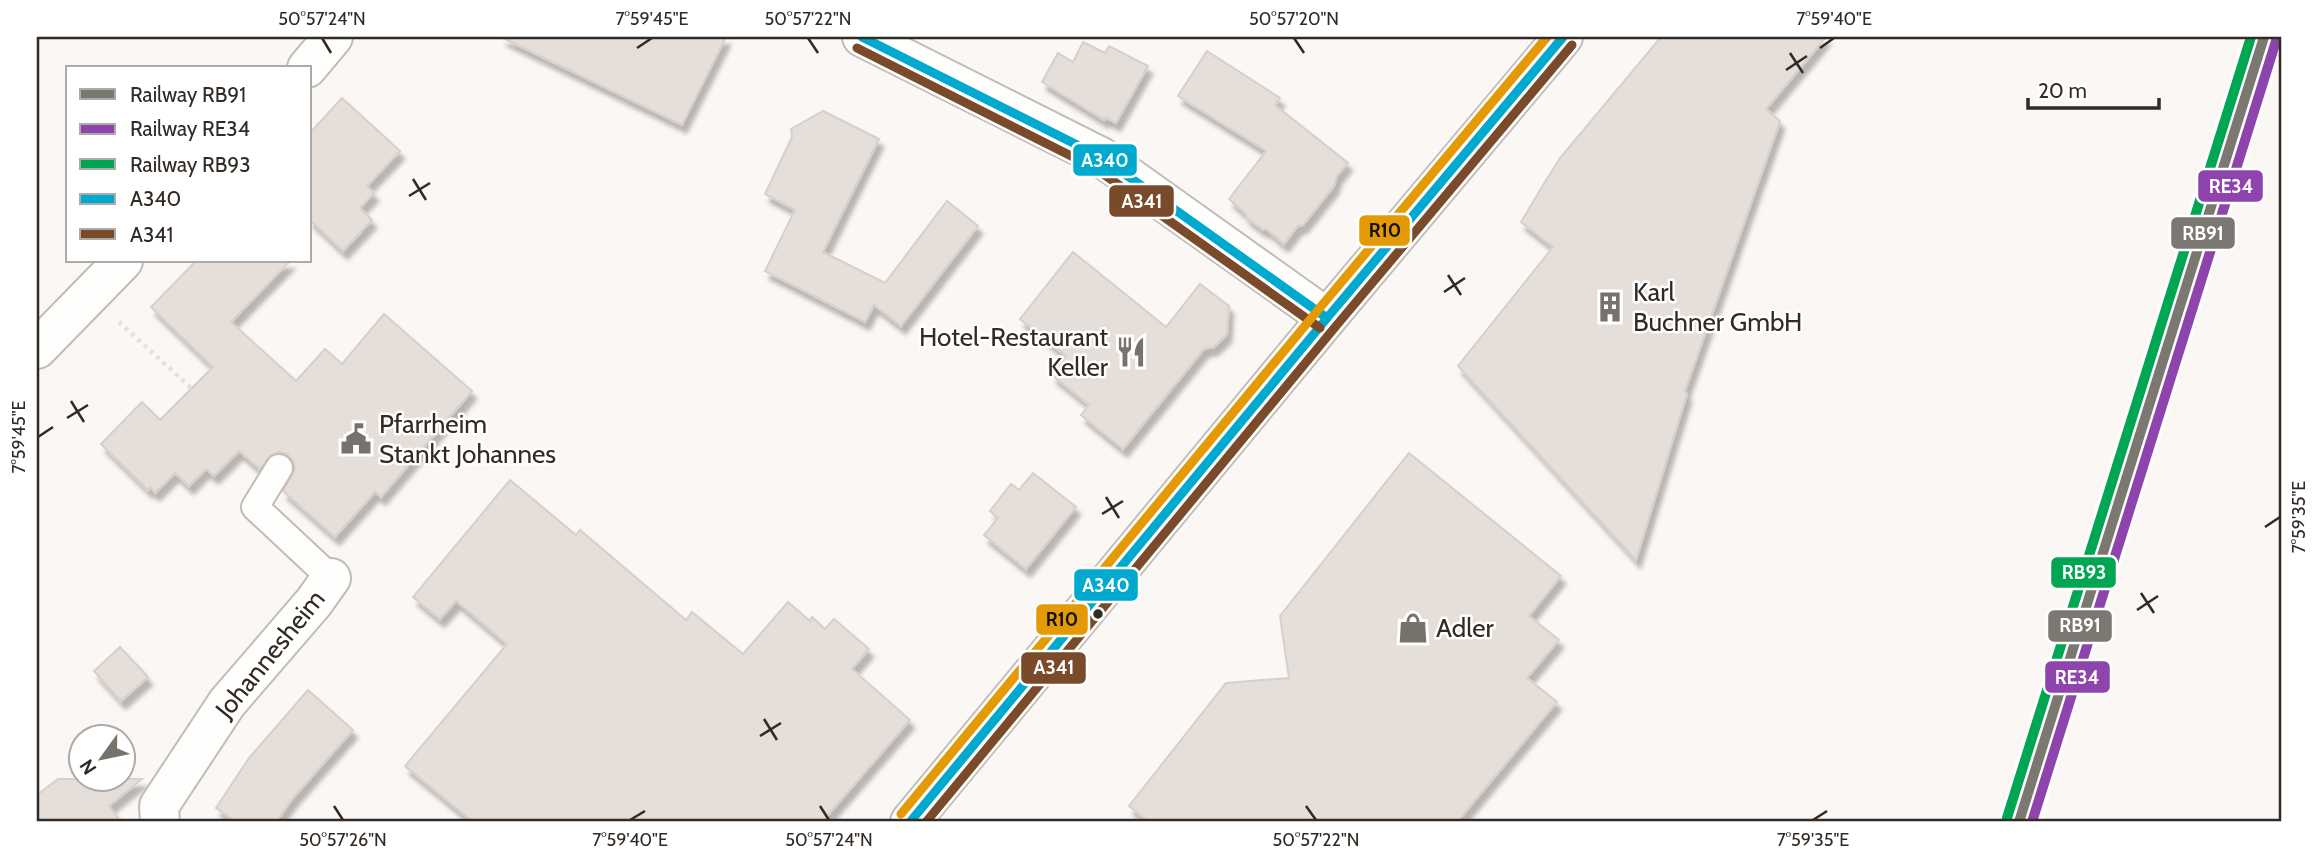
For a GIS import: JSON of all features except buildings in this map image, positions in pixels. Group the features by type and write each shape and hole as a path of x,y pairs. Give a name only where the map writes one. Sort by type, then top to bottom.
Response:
{"street":[{"path":"309,66 332,37"},
{"path":"862,37 1101,157 1327,318"},
{"path":"910,822 1563,37"},
{"path":"37,349 122,262"},
{"name":"Johannesheim","path":"160,822 159,806 228,703 314,602 331,578"}],"lane":[{"name":"Johannesheim","path":"279,468 255,507 331,578"}],"path":[{"path":"90,296 279,468"}],"rail line":[{"name":"RB93","path":"2007,818 2251,37"},
{"name":"RB91","path":"2019,822 2264,37"},
{"name":"RE34","path":"2032,822 2276,41"}],"transit line":[{"name":"A340","path":"862,37 1101,157 1327,318"},
{"name":"R10","path":"901,814 1547,37"},
{"name":"A340","path":"910,822 1563,37"},
{"name":"A341","path":"926,822 1572,45"},
{"name":"A341","path":"857,48 1095,168 1320,328"}],"place":[{"name":"Karl Buchner GmbH","path":"1610,307"},
{"name":"Hotel-Restaurant Keller","path":"1131,352"},
{"name":"Pfarrheim Stankt Johannes","path":"356,439"},
{"name":"Adler","path":"1413,628"}]}
